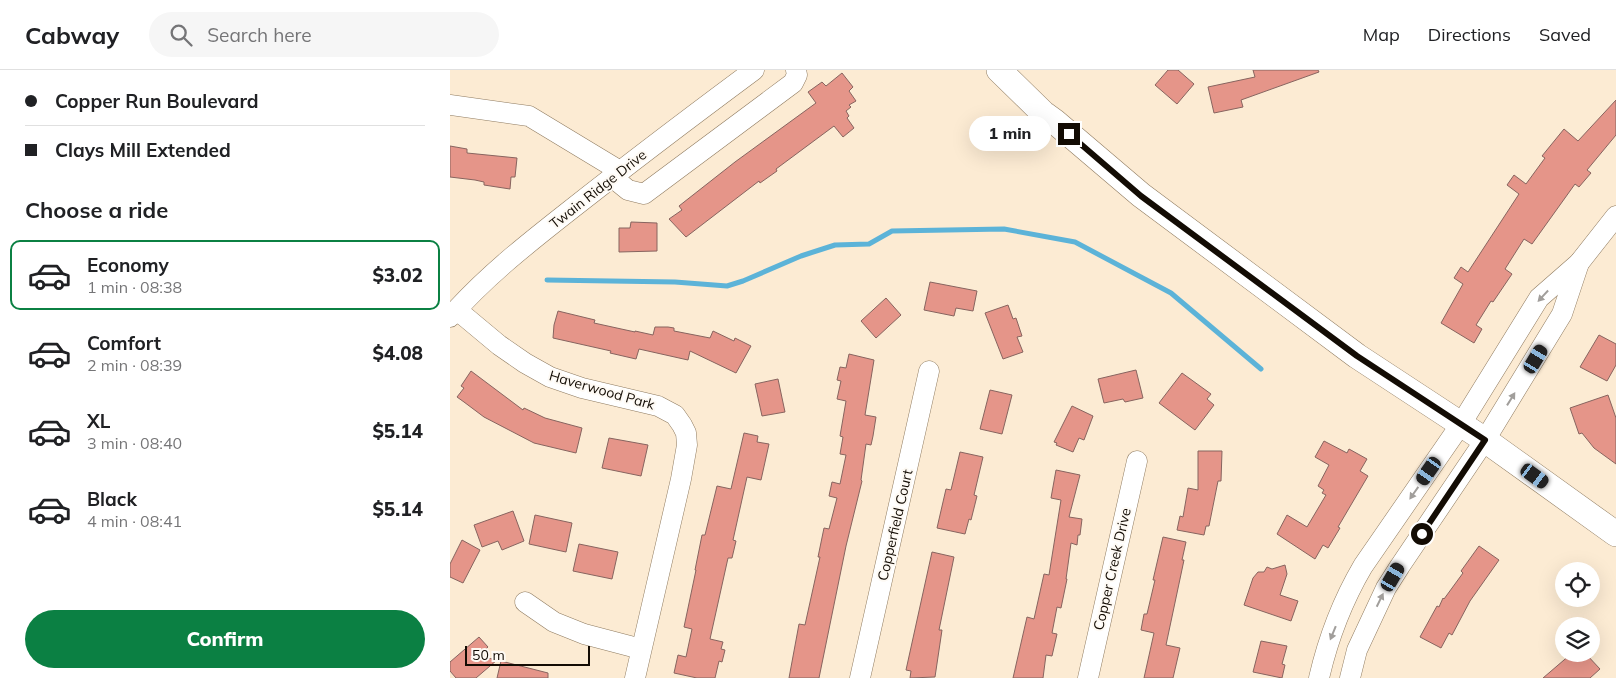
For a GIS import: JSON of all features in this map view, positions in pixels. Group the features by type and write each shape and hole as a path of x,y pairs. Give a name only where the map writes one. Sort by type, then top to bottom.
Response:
{"main road":[{"path":"999,70 1043,114 1141,196 1357,356 1485,440 1616,534"}],"street":[{"name":"Twain Ridge Drive","path":"453,314 520,250 616,174 754,70"},
{"path":"450,105 529,116 616,174 628,190 644,194 793,83 797,75 796,70"},
{"path":"1319,678 1328,644 1351,586 1461,424 1539,298 1579,263 1616,216"},
{"path":"1350,678 1358,650 1386,588 1485,440 1562,314 1579,263"},
{"name":"Haverwood Park","path":"453,314 525,364 550,377 582,388 658,406 675,415 686,433 687,445 681,479 634,678"},
{"name":"Copperfield Court","path":"860,678 929,371"},
{"name":"Copper Creek Drive","path":"1088,678 1137,461"},
{"path":"526,602 554,622 584,634 641,649"}],"building":[{"path":"1168,70 1178,70 1194,84 1177,104 1155,85"},
{"path":"1253,70 1318,70 1319,72 1241,100 1243,107 1214,113 1208,87 1255,77"},
{"path":"842,73 853,87 849,91 856,101 849,105 851,107 846,111 849,116 847,118 854,128 843,137 834,126 776,169 777,171 760,183 759,181 686,237 669,219 682,210 679,206 735,162 816,103 808,92 822,82 826,86"},
{"path":"1616,100 1616,135 1587,170 1591,173 1579,187 1575,184 1532,244 1524,239 1505,269 1512,274 1493,302 1491,301 1476,325 1482,329 1474,343 1441,323 1463,284 1454,278 1461,267 1468,272 1519,194 1507,185 1514,175 1526,184 1545,158 1542,156 1564,129 1578,141"},
{"path":"450,146 467,149 467,153 517,158 515,177 511,177 510,189 484,185 484,182 475,180 450,177"},
{"path":"631,222 657,223 657,251 619,252 619,228 630,228"},
{"path":"930,282 977,291 973,311 956,308 954,316 924,310"},
{"path":"886,298 901,315 876,338 861,321"},
{"path":"1008,305 1013,319 1016,318 1022,336 1017,337 1023,352 1003,359 985,313"},
{"path":"558,311 595,320 594,323 653,335 655,327 674,328 674,331 710,338 713,331 734,341 735,338 751,346 736,373 690,351 688,360 639,349 636,359 610,353 611,351 553,338"},
{"path":"1599,335 1616,344 1616,365 1607,381 1580,367"},
{"path":"849,354 874,360 865,415 876,417 873,436 871,445 866,444 862,481 846,546 819,678 789,678 799,624 805,625 820,557 818,557 824,528 829,529 837,498 829,496 832,482 840,484 846,455 840,454 843,437 840,436 846,401 837,399 841,381 837,380 840,367 846,368"},
{"path":"1136,370 1143,398 1125,402 1123,399 1104,403 1098,379"},
{"path":"471,371 523,410 524,408 545,418 582,428 576,453 534,443 484,417 457,397 464,388 461,386"},
{"path":"1182,373 1211,394 1207,399 1214,405 1195,430 1159,403"},
{"path":"778,379 785,412 762,416 755,384"},
{"path":"990,390 1012,395 1002,434 980,429"},
{"path":"1608,395 1616,418 1616,464 1594,448 1582,433 1579,434 1570,408"},
{"path":"1072,406 1093,416 1084,440 1079,438 1073,452 1056,445 1057,443 1054,442"},
{"path":"744,433 758,436 757,442 769,444 761,480 747,477 733,540 736,541 732,558 728,558 710,639 723,642 721,649 725,650 722,662 719,661 715,678 697,678 674,673 678,655 686,657 692,629 684,627 702,535 705,535 717,486 731,489"},
{"path":"609,438 648,445 641,476 602,468"},
{"path":"1324,441 1347,453 1349,449 1367,459 1360,471 1368,476 1328,548 1323,545 1315,559 1277,534 1287,515 1307,527 1326,495 1322,493 1324,490 1318,486 1329,465 1315,457"},
{"path":"1198,451 1222,451 1221,481 1218,481 1209,526 1206,526 1204,535 1177,530 1180,516 1183,517 1188,488 1198,490"},
{"path":"960,452 983,457 974,495 977,496 971,520 969,519 965,534 937,528 946,489 951,490"},
{"path":"1056,470 1080,475 1069,517 1082,519 1080,535 1078,535 1077,545 1071,543 1067,579 1061,608 1057,607 1052,633 1057,634 1052,656 1046,655 1043,678 1013,678 1027,617 1034,619 1044,574 1049,575 1061,500 1051,498"},
{"path":"513,511 524,541 502,550 498,541 482,547 474,525"},
{"path":"535,515 572,523 566,552 529,544"},
{"path":"1163,537 1186,542 1166,645 1180,648 1173,678 1144,678 1154,633 1141,630 1144,614 1147,614"},
{"path":"462,540 480,550 463,583 450,577 450,564"},
{"path":"579,544 618,552 612,579 573,571"},
{"path":"1479,546 1499,560 1470,601 1452,635 1449,633 1441,648 1420,637 1437,606 1439,607 1443,598 1463,573 1461,571"},
{"path":"932,552 954,557 939,630 942,630 935,677 910,678 911,671 906,670"},
{"path":"1285,565 1287,574 1280,595 1298,601 1291,621 1244,605 1253,578 1258,572 1264,572 1267,567 1272,569"},
{"path":"479,637 488,647 478,656 497,660 476,678 456,678 450,671 450,662"},
{"path":"1261,641 1287,646 1282,664 1285,665 1282,678 1253,672"},
{"path":"501,661 548,673 548,678 497,678"},
{"path":"1562,662 1593,662 1600,669 1590,678 1543,678"}],"waterway":[{"path":"547,280 675,282 727,286 801,256 835,245 869,244 892,231 1004,229 1075,242 1171,293 1261,369"}],"route":[{"path":"1069,134 1141,196 1357,356 1485,440 1422,534"}]}
